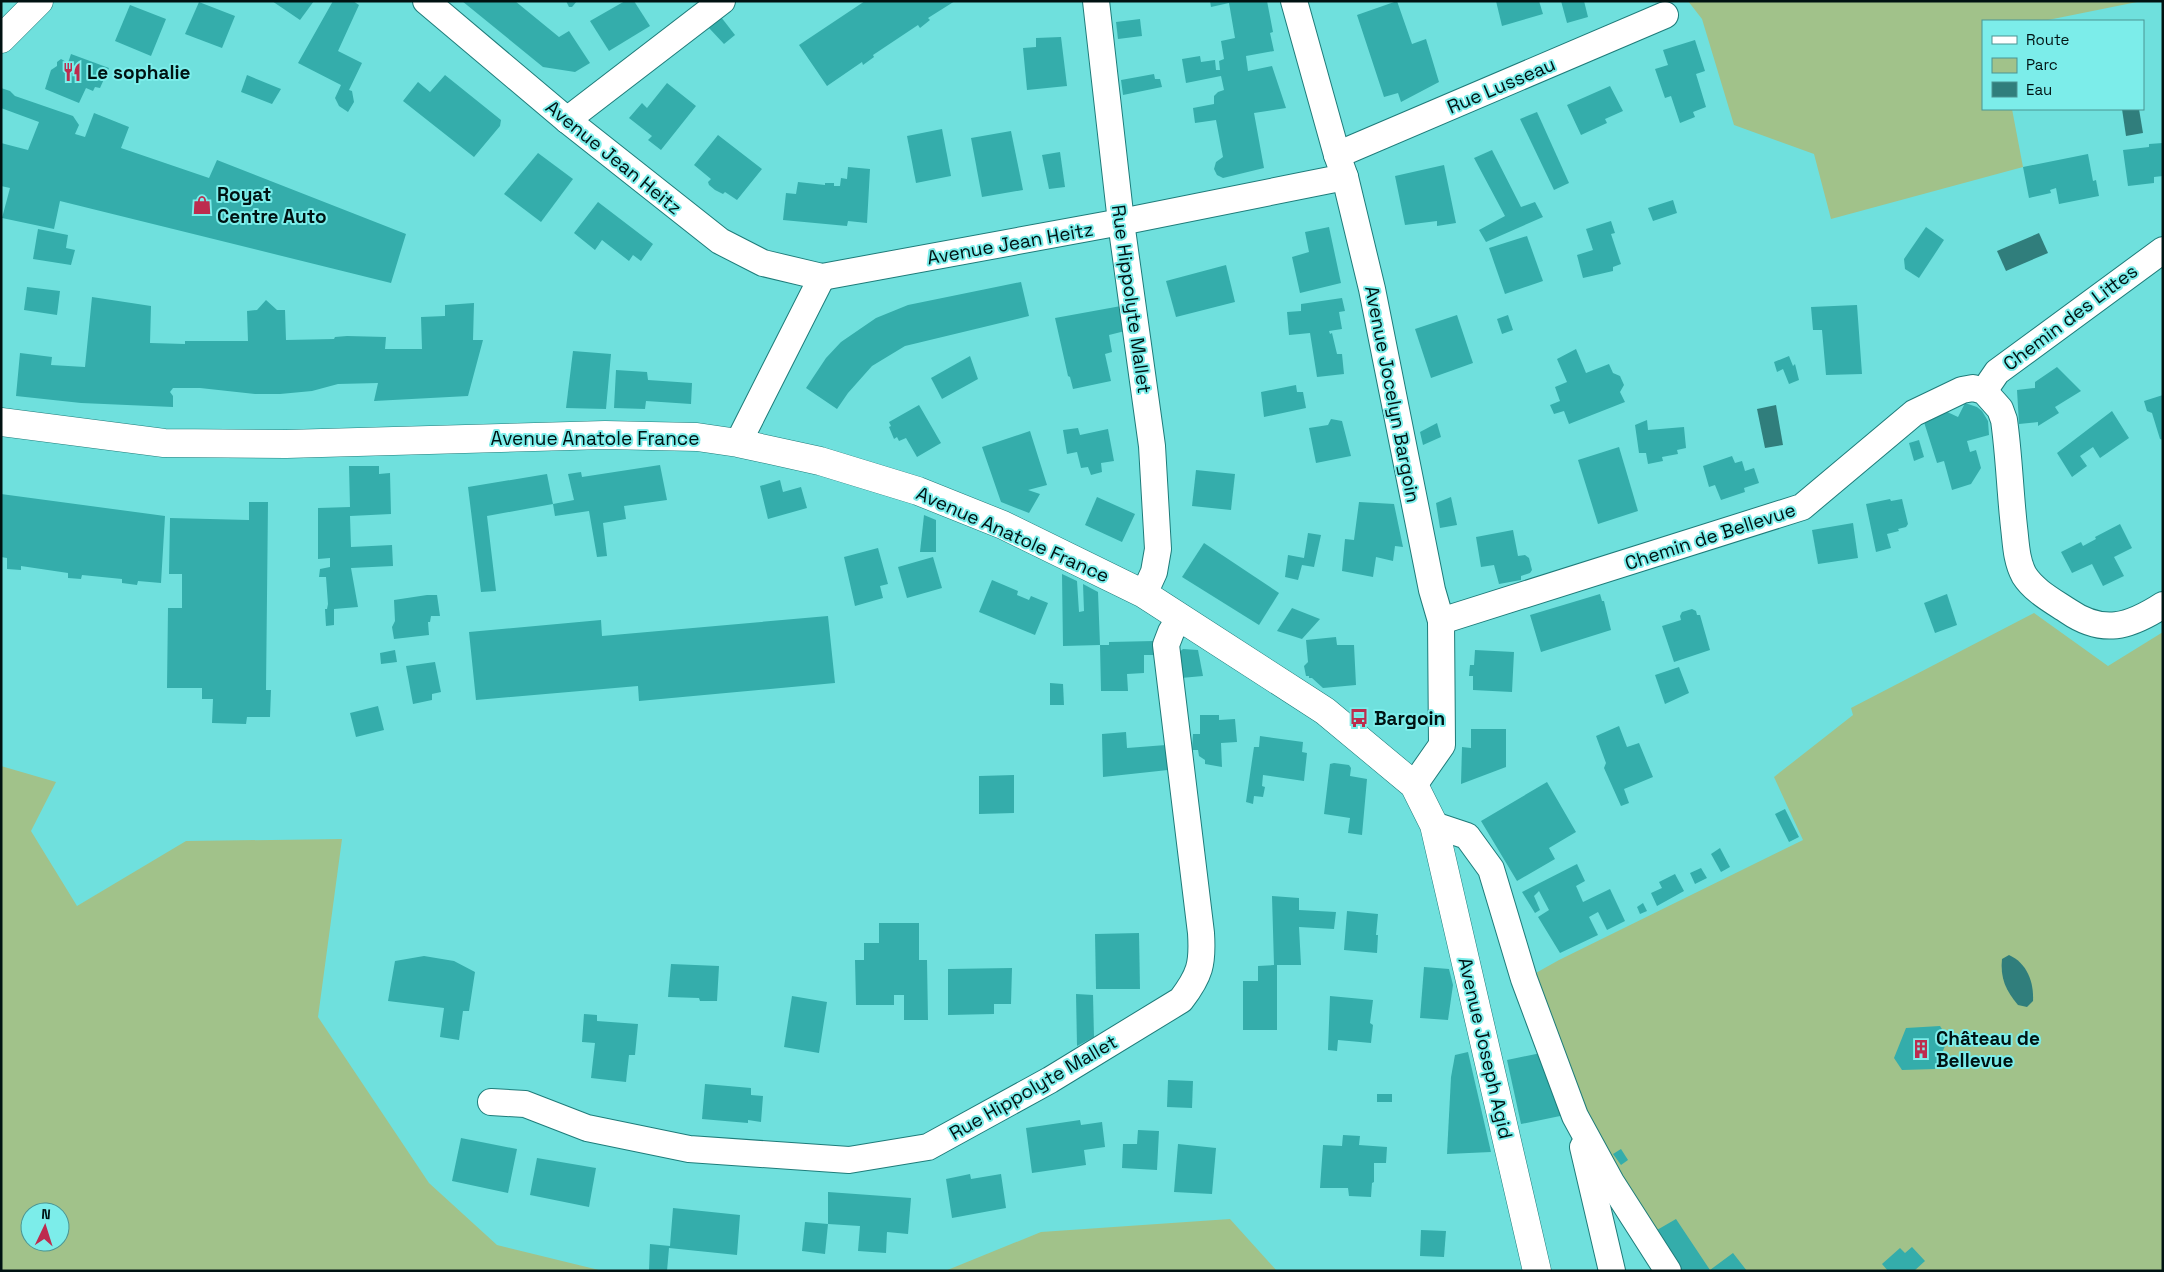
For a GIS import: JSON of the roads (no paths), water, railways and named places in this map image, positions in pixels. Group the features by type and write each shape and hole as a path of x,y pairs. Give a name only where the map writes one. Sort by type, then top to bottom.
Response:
{"main road":[{"path":"1,39 39,1"},
{"name":"Avenue Anatole France","path":"1,422 164,444 286,444 605,435 696,437 738,442 820,461 918,491 1003,525 1144,594 1325,712 1414,785 1434,825"},
{"name":"Avenue Joseph Agid","path":"1434,825 1538,1271"}],"street":[{"name":"Avenue Jean Heitz","path":"426,1 567,120 720,241 763,263 822,277 1121,222 1341,166"},
{"path":"567,120 722,1"},
{"name":"Rue Hippolyte Mallet","path":"1096,1 1121,222 1152,446 1158,549 1154,572 1144,594"},
{"name":"Avenue Jocelyn Bargoin","path":"1294,1 1341,166 1372,289 1432,590 1441,622 1442,746 1414,785"},
{"name":"Rue Lusseau","path":"1341,166 1665,16"},
{"name":"Chemin des Littes","path":"1984,392 1997,372 2163,250"},
{"path":"738,442 822,277"},
{"name":"Chemin de Bellevue","path":"1441,622 1802,507 1914,413 1962,390 1973,388 1984,392"},
{"path":"1984,392 2000,409 2004,420 2017,551 2022,570 2033,586 2080,619 2100,626 2120,626 2147,616 2163,606"},
{"name":"Rue Hippolyte Mallet","path":"490,1102 525,1104 587,1128 689,1150 849,1160 928,1148 1050,1080 1181,1000 1195,982 1202,957 1201,933 1166,645 1180,618"},
{"path":"1434,825 1467,836 1491,869 1524,979 1575,1116 1612,1271"},
{"path":"1575,1116 1611,1182 1668,1271"}],"water":[{"path":"2122,110 2139,110 2143,133 2126,136"},
{"path":"2039,233 2048,253 2006,271 1997,251"},
{"path":"1776,405 1783,445 1765,448 1757,409"},
{"path":"2009,955 2025,968 2031,980 2033,1001 2027,1007 2018,1005 2010,995 2005,984 2002,972 2002,959"}],"place":[{"name":"Le sophalie","path":"72,72"},
{"name":"Royat Centre Auto","path":"202,205"},
{"name":"Bargoin","path":"1359,718"},
{"name":"Château de Bellevue","path":"1921,1049"}]}
